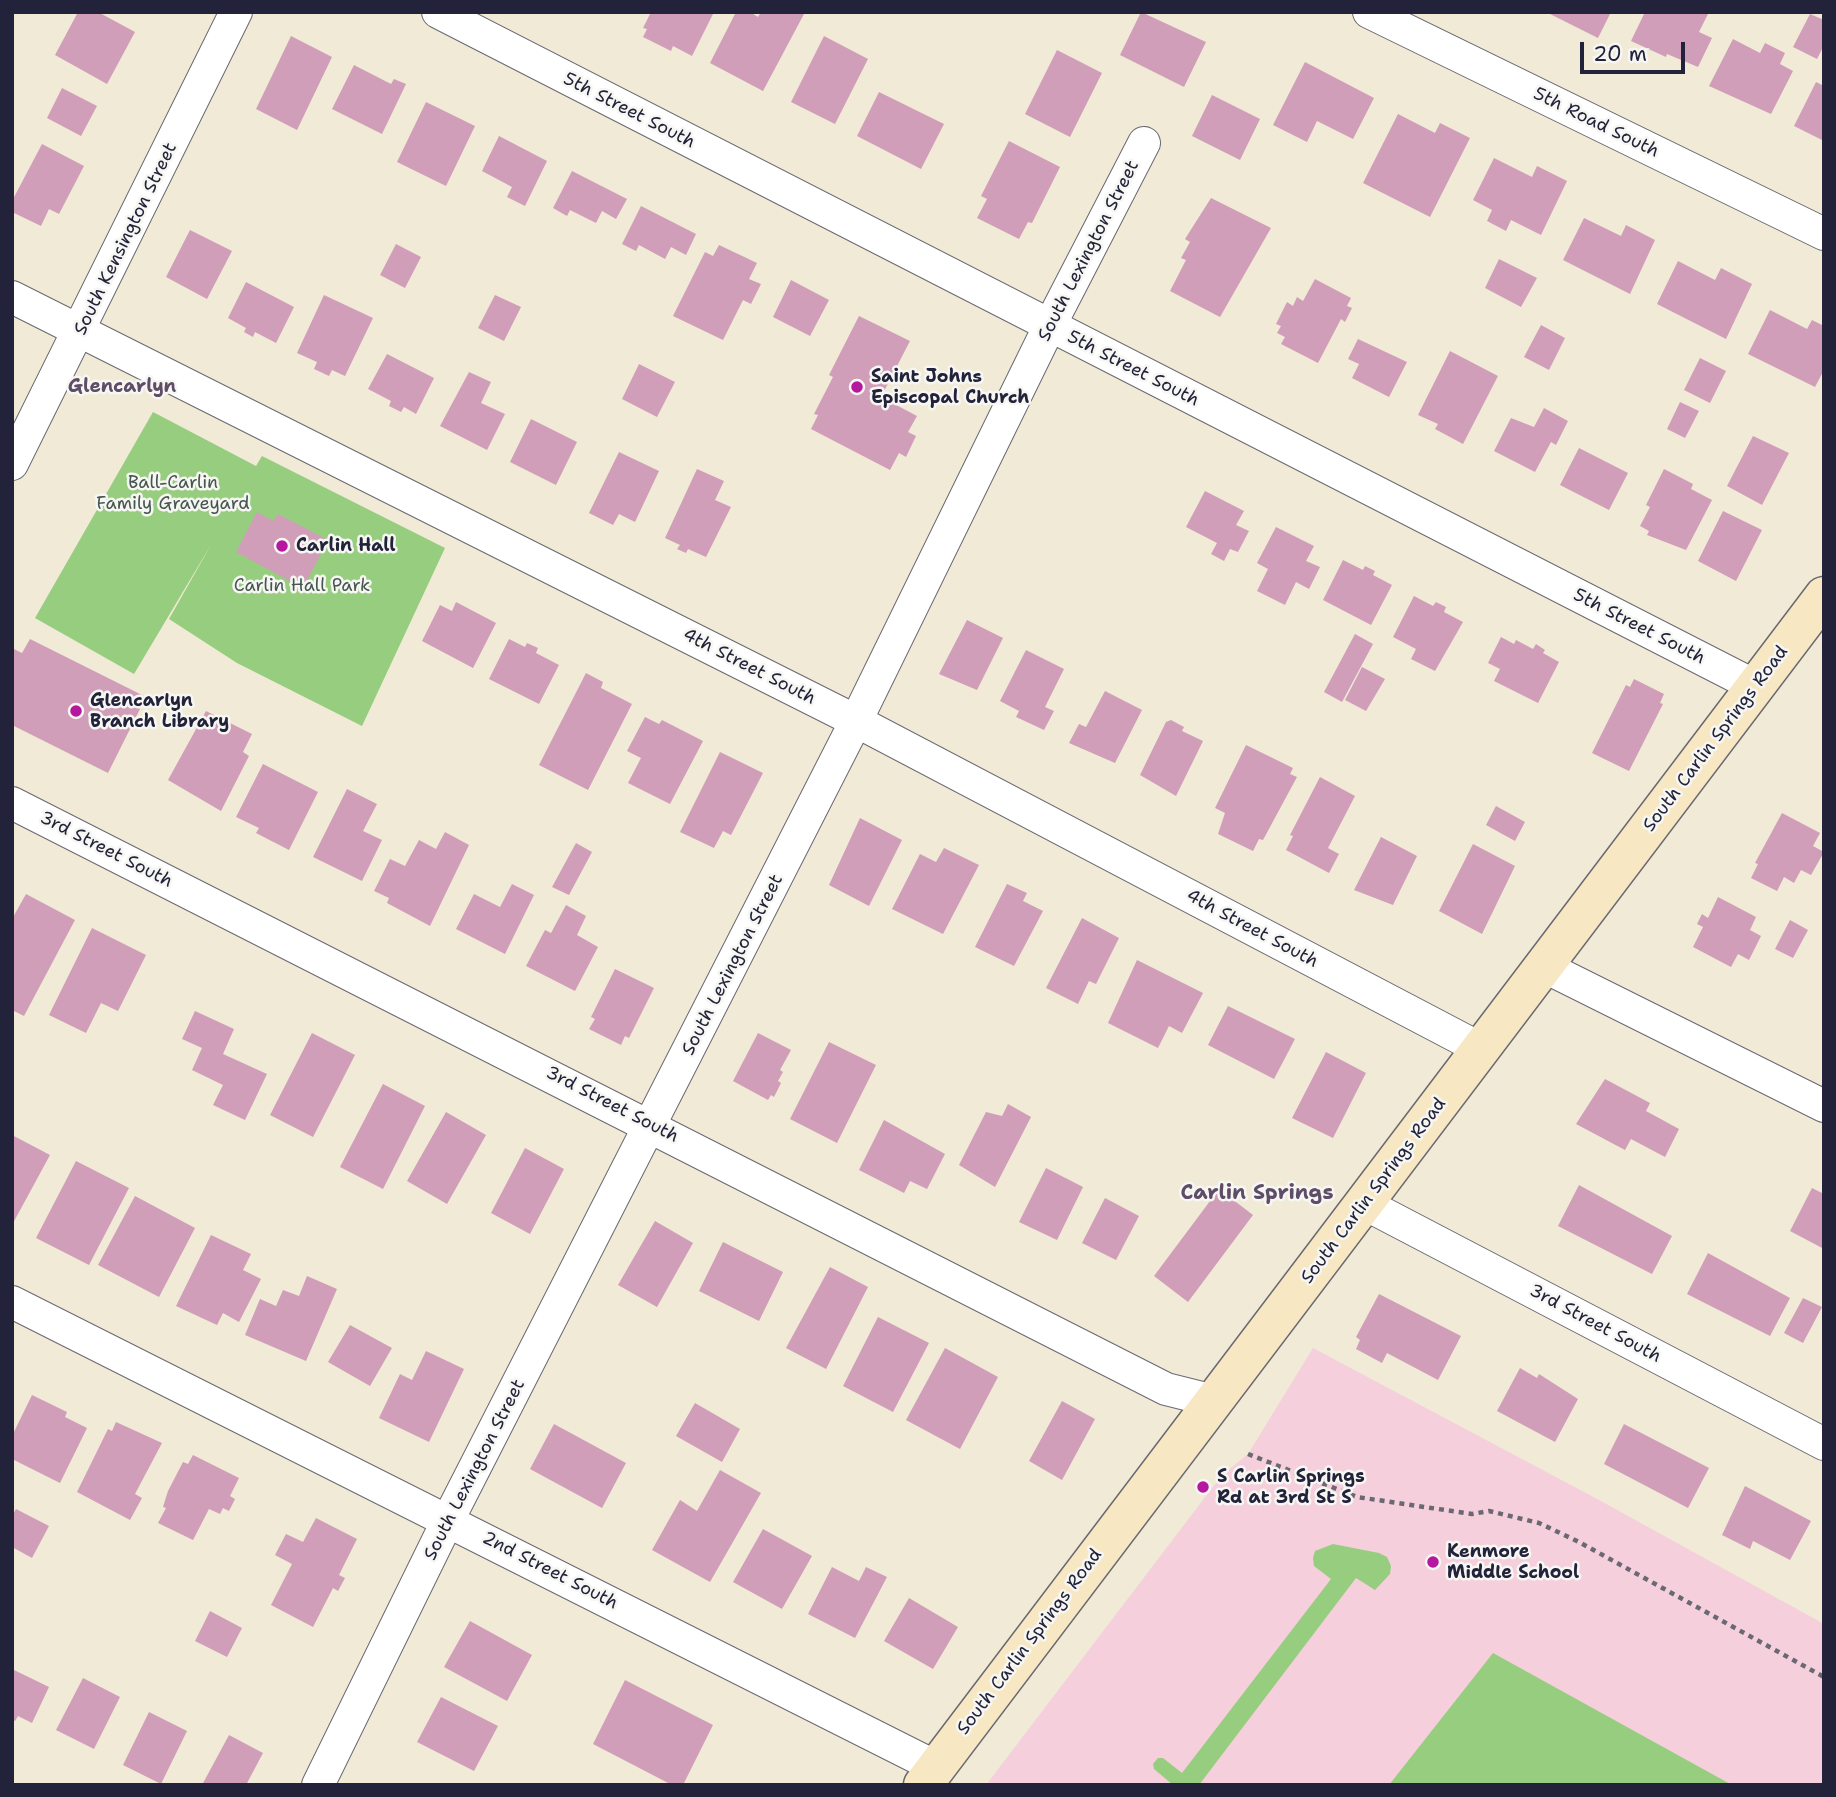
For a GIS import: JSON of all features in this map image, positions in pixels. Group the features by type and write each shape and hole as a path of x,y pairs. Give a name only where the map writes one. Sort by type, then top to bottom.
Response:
{"main road":[{"name":"South Carlin Springs Road","path":"929,1776 1824,596"}],"street":[{"name":"South Kensington Street","path":"12,464 236,12"},
{"name":"5th Street South","path":"438,12 1755,686"},
{"name":"5th Road South","path":"1369,12 1824,234"},
{"name":"South Lexington Street","path":"318,1785 449,1520 856,721 1049,327 1144,143"},
{"name":"4th Street South","path":"12,297 856,721 1481,1049"},
{"name":"3rd Street South","path":"12,803 652,1125 1166,1389 1214,1401"},
{"path":"1543,966 1824,1106"},
{"name":"3rd Street South","path":"1365,1204 1824,1444"},
{"name":"2nd Street South","path":"12,1302 449,1520 929,1776"}],"path":[{"path":"1248,1454 1357,1497 1472,1514 1489,1511 1539,1523 1579,1542 1824,1677"}],"shaded area":[{"name":"Kenmore Middle School","path":"1313,1348 1599,1500 1824,1624 1824,1785 986,1785 1222,1475 1248,1454"}],"green space":[{"path":"153,412 256,466 262,456 445,548 362,726 237,663 169,619 212,543 134,674 35,618"},
{"path":"1333,1544 1387,1557 1391,1566 1390,1574 1375,1590 1356,1578 1199,1785 1173,1785 1154,1769 1153,1764 1158,1758 1163,1758 1182,1773 1331,1579 1314,1566 1313,1558 1315,1551"},
{"path":"1493,1653 1732,1785 1389,1785"}],"building":[{"path":"78,12 98,12 135,32 107,84 55,55"},
{"path":"651,12 714,12 692,56 673,46 671,51 643,37 647,29 643,28"},
{"path":"736,12 750,12 758,17 761,12 804,14 763,91 710,63"},
{"path":"1141,12 1206,42 1184,87 1120,55"},
{"path":"1546,12 1611,12 1598,38"},
{"path":"1645,12 1709,12 1699,32 1712,38 1698,67 1667,54 1666,57 1631,41"},
{"path":"1810,14 1824,20 1824,45 1817,59 1793,47"},
{"path":"291,36 332,57 297,130 256,109"},
{"path":"824,36 868,59 835,124 791,102"},
{"path":"1733,39 1760,53 1765,43 1785,53 1780,64 1793,71 1771,114 1709,86"},
{"path":"1057,50 1102,73 1070,137 1025,114"},
{"path":"1305,62 1374,98 1353,139 1317,121 1307,142 1273,125"},
{"path":"354,65 391,84 394,79 406,84 382,134 332,109"},
{"path":"1816,82 1824,86 1824,141 1794,126"},
{"path":"62,88 97,106 81,136 47,118"},
{"path":"879,92 944,124 921,169 857,136"},
{"path":"1212,95 1260,119 1240,160 1192,136"},
{"path":"426,102 475,126 446,186 397,162"},
{"path":"1398,114 1435,133 1440,123 1470,138 1430,217 1363,183"},
{"path":"499,136 547,161 525,206 507,197 512,187 482,171"},
{"path":"1009,141 1060,167 1032,223 1028,222 1019,239 977,218 987,199 981,196"},
{"path":"42,144 84,166 59,214 49,209 41,226 12,212 12,201"},
{"path":"1494,158 1532,177 1537,166 1567,181 1541,235 1511,220 1506,231 1487,221 1492,210 1473,200"},
{"path":"572,171 627,199 616,219 602,211 596,223 570,210 567,216 553,208"},
{"path":"1211,198 1271,228 1220,317 1170,291 1186,260 1181,258 1190,242 1185,239"},
{"path":"641,206 696,234 686,255 671,247 665,259 639,245 636,251 622,244"},
{"path":"1584,218 1621,236 1626,225 1655,240 1630,294 1563,260"},
{"path":"190,230 232,251 207,299 166,277"},
{"path":"396,244 421,257 405,288 380,275"},
{"path":"719,245 757,263 749,279 761,284 751,304 743,300 723,340 673,316 705,252 713,256"},
{"path":"1499,259 1537,278 1521,307 1485,288"},
{"path":"1678,261 1715,280 1721,268 1752,284 1726,339 1657,304"},
{"path":"1315,279 1351,298 1347,306 1352,308 1345,322 1341,319 1318,363 1281,344 1285,337 1277,333 1281,326 1276,324 1287,302 1293,306 1297,297 1303,301"},
{"path":"791,280 829,300 810,336 773,317"},
{"path":"246,282 294,307 276,343 255,332 253,337 244,332 246,328 228,318"},
{"path":"324,295 373,318 345,376 332,370 329,376 314,369 317,362 297,353"},
{"path":"495,295 521,307 504,341 478,328"},
{"path":"1770,310 1807,329 1812,320 1824,326 1824,370 1815,387 1748,354"},
{"name":"Saint Johns Episcopal Church","path":"859,316 910,341 881,397 917,416 908,432 916,436 906,457 899,453 890,470 811,429 818,415 814,414 833,377 829,375"},
{"path":"1541,325 1565,338 1549,370 1524,357"},
{"path":"1358,339 1407,362 1389,397 1352,378 1359,364 1348,359"},
{"path":"1450,351 1498,376 1463,444 1435,429 1438,424 1418,415"},
{"path":"387,354 434,378 416,414 404,407 401,412 389,406 391,401 368,389"},
{"path":"1700,358 1726,371 1710,403 1684,390"},
{"path":"639,364 675,382 657,417 622,399"},
{"path":"469,372 491,382 481,403 505,414 487,450 440,426"},
{"path":"1680,402 1699,411 1685,438 1667,429"},
{"path":"1544,408 1568,421 1556,445 1551,442 1535,472 1494,451 1511,418 1534,427"},
{"path":"531,419 577,442 556,485 510,462"},
{"path":"1753,436 1789,453 1762,505 1727,486"},
{"path":"1579,448 1628,473 1609,510 1560,485"},
{"path":"619,452 659,471 635,522 619,514 613,525 589,513"},
{"path":"697,469 724,481 715,500 731,507 706,557 688,549 686,553 677,549 680,545 665,538"},
{"path":"1664,469 1693,484 1691,489 1712,500 1686,550 1647,535 1649,531 1640,526 1650,507 1646,505"},
{"path":"1205,491 1244,511 1236,525 1249,531 1238,552 1230,549 1224,561 1211,554 1217,543 1186,527"},
{"path":"1723,511 1762,530 1736,581 1698,561"},
{"name":"Carlin Hall","path":"257,512 273,521 278,514 328,540 303,588 236,552"},
{"path":"1276,527 1314,546 1306,561 1320,567 1309,589 1296,582 1285,605 1257,591 1268,569 1257,563"},
{"path":"1343,560 1363,570 1365,566 1375,571 1373,575 1392,585 1371,625 1323,600"},
{"path":"1414,596 1433,606 1436,602 1446,607 1444,612 1463,622 1435,671 1411,659 1416,649 1393,637"},
{"path":"456,602 496,623 473,668 422,641 440,605 452,611"},
{"path":"967,620 1003,638 977,690 939,674"},
{"path":"1355,634 1373,644 1342,702 1324,692"},
{"path":"1501,637 1514,644 1516,640 1533,649 1536,644 1545,650 1543,653 1559,662 1538,703 1494,681 1500,669 1488,663"},
{"name":"Glencarlyn Branch Library","path":"30,639 146,697 108,773 12,725 12,648 22,653"},
{"path":"509,639 525,647 527,643 538,648 536,653 559,665 539,704 489,679"},
{"path":"1026,650 1064,669 1045,707 1054,711 1044,730 1016,717 1019,711 1000,701"},
{"path":"1362,667 1385,679 1366,711 1345,700"},
{"path":"586,673 603,682 601,688 632,704 588,790 539,765"},
{"path":"1634,679 1664,694 1660,703 1663,704 1629,771 1592,753 1626,685 1630,687"},
{"path":"1105,691 1142,710 1115,763 1069,743 1079,724 1086,727"},
{"path":"206,711 252,734 243,752 249,756 221,811 168,780"},
{"path":"645,717 659,724 662,720 703,741 670,804 628,783 641,758 627,751"},
{"path":"1171,720 1184,727 1182,731 1203,741 1176,796 1140,775 1166,722"},
{"path":"1246,745 1293,768 1290,774 1297,777 1263,840 1259,839 1253,851 1218,834 1225,813 1215,808"},
{"path":"720,752 763,773 731,835 723,831 714,848 680,832"},
{"path":"263,764 318,792 289,850 256,833 259,828 236,817"},
{"path":"1320,777 1355,796 1328,848 1339,854 1329,873 1286,850 1293,836 1290,835"},
{"path":"347,789 377,804 363,831 382,840 362,881 313,857"},
{"path":"1496,806 1525,822 1515,841 1486,825"},
{"path":"1782,813 1820,833 1813,846 1824,852 1811,875 1801,870 1794,883 1784,877 1777,891 1751,878 1758,864 1755,863"},
{"path":"860,818 902,840 869,906 829,885"},
{"path":"445,832 469,845 430,926 387,903 389,898 374,891 390,859 405,866 419,840 436,849"},
{"path":"1381,837 1417,856 1393,905 1354,890"},
{"path":"576,843 592,852 569,895 552,887"},
{"path":"1473,844 1515,866 1482,934 1439,911"},
{"path":"944,848 979,865 943,934 892,909 920,854 936,862"},
{"path":"512,884 534,895 505,954 456,929 474,894 500,907"},
{"path":"1007,884 1027,893 1023,901 1043,911 1014,966 975,947"},
{"path":"26,894 75,920 24,1016 12,1010 12,919"},
{"path":"1718,897 1756,917 1750,930 1761,936 1749,960 1738,954 1731,967 1693,947 1703,927 1697,924 1702,914 1708,918"},
{"path":"566,905 586,916 577,935 598,947 575,991 526,966 545,930 551,933"},
{"path":"1082,918 1119,938 1096,984 1089,981 1078,1004 1046,988"},
{"path":"1790,920 1808,930 1793,958 1775,949"},
{"path":"92,928 146,955 118,1011 101,1003 86,1033 49,1015"},
{"path":"1137,960 1203,993 1182,1033 1169,1026 1158,1048 1108,1023"},
{"path":"615,969 654,988 629,1038 625,1036 621,1045 589,1029 595,1019 591,1017"},
{"path":"1228,1006 1295,1039 1274,1079 1208,1045"},
{"path":"195,1011 234,1029 223,1054 267,1074 245,1120 213,1105 223,1085 192,1070 202,1048 182,1039"},
{"path":"312,1033 355,1055 313,1137 270,1115"},
{"path":"758,1033 791,1050 780,1070 783,1072 778,1081 781,1083 774,1097 771,1095 768,1100 733,1081"},
{"path":"829,1042 876,1065 837,1143 790,1119"},
{"path":"1326,1052 1366,1073 1333,1138 1292,1118"},
{"path":"1605,1079 1650,1103 1646,1111 1679,1129 1665,1157 1631,1139 1625,1150 1576,1124"},
{"path":"383,1084 425,1106 383,1189 340,1167"},
{"path":"1008,1104 1031,1117 995,1187 959,1165 986,1112 1002,1116"},
{"path":"446,1112 486,1135 447,1204 407,1181"},
{"path":"884,1120 945,1154 927,1189 910,1181 904,1193 859,1170"},
{"path":"12,1135 50,1155 12,1225"},
{"path":"525,1148 564,1169 530,1234 491,1213"},
{"path":"76,1161 129,1188 89,1265 36,1238"},
{"path":"1046,1168 1083,1187 1057,1240 1019,1222"},
{"path":"1579,1185 1672,1236 1652,1274 1558,1226"},
{"path":"1812,1188 1824,1194 1824,1249 1790,1231"},
{"path":"1219,1189 1253,1215 1188,1302 1154,1276"},
{"path":"135,1196 195,1228 159,1297 98,1265"},
{"path":"1105,1198 1139,1216 1116,1260 1082,1243"},
{"path":"655,1221 693,1243 657,1307 618,1285"},
{"path":"211,1235 251,1254 243,1270 261,1279 239,1322 223,1313 217,1325 176,1306"},
{"path":"723,1242 783,1272 759,1321 699,1291"},
{"path":"1708,1253 1790,1298 1770,1336 1687,1294"},
{"path":"830,1267 868,1287 826,1369 786,1348"},
{"path":"307,1276 337,1289 306,1361 245,1335 260,1299 276,1306 283,1290 299,1296"},
{"path":"1379,1294 1461,1336 1438,1380 1387,1353 1382,1363 1356,1349 1360,1340 1356,1337"},
{"path":"1803,1298 1822,1307 1803,1343 1784,1333"},
{"path":"878,1317 929,1343 893,1412 843,1386"},
{"path":"350,1325 392,1348 370,1386 328,1362"},
{"path":"945,1348 998,1377 960,1449 906,1420"},
{"path":"426,1351 464,1369 429,1442 379,1418 400,1374 412,1380"},
{"path":"1520,1368 1537,1378 1539,1374 1578,1399 1555,1442 1497,1411"},
{"path":"32,1395 67,1412 65,1417 87,1428 60,1483 12,1459 12,1436"},
{"path":"1062,1401 1095,1419 1062,1480 1029,1461"},
{"path":"695,1403 740,1429 722,1462 676,1436"},
{"path":"116,1422 162,1443 135,1494 142,1498 130,1520 77,1492 108,1429 112,1431"},
{"path":"554,1424 626,1463 602,1508 530,1469"},
{"path":"1624,1424 1709,1468 1688,1508 1604,1464"},
{"path":"193,1455 239,1478 230,1496 235,1499 229,1511 223,1508 220,1514 209,1509 193,1540 158,1523 166,1508 163,1507 168,1491 183,1462 188,1464"},
{"path":"720,1470 761,1493 710,1582 652,1550 680,1500 697,1511"},
{"path":"1745,1486 1811,1521 1790,1560 1753,1541 1750,1549 1722,1535"},
{"path":"16,1509 49,1526 32,1558 12,1547 12,1516"},
{"path":"316,1518 357,1539 339,1575 345,1578 338,1591 333,1588 313,1627 271,1605 292,1564 275,1555 286,1534 303,1542"},
{"path":"763,1529 812,1556 782,1609 733,1582"},
{"path":"832,1567 859,1581 866,1567 887,1577 855,1638 808,1614"},
{"path":"909,1598 958,1627 933,1669 884,1641"},
{"path":"210,1611 242,1628 227,1657 195,1641"},
{"path":"470,1621 532,1655 507,1701 444,1667"},
{"path":"12,1669 49,1687 32,1723 18,1716 15,1721 12,1720"},
{"path":"83,1678 120,1697 94,1749 56,1730"},
{"path":"625,1680 713,1725 683,1785 672,1785 593,1744"},
{"path":"441,1697 498,1726 474,1771 417,1742"},
{"path":"149,1712 187,1731 161,1784 123,1765"},
{"path":"229,1735 263,1753 246,1785 202,1785"}],"place":[{"name":"Saint Johns Episcopal Church","path":"857,387"},
{"name":"Carlin Hall","path":"282,546"},
{"name":"Glencarlyn Branch Library","path":"76,711"},
{"name":"S Carlin Springs Rd at 3rd St S","path":"1203,1487"},
{"name":"Kenmore Middle School","path":"1433,1562"}],"district":[{"name":"Glencarlyn","path":"122,387"},
{"name":"Carlin Springs","path":"1257,1194"}],"park label":[{"name":"Ball-Carlin Family Graveyard","path":"173,493"},
{"name":"Carlin Hall Park","path":"302,586"}]}
